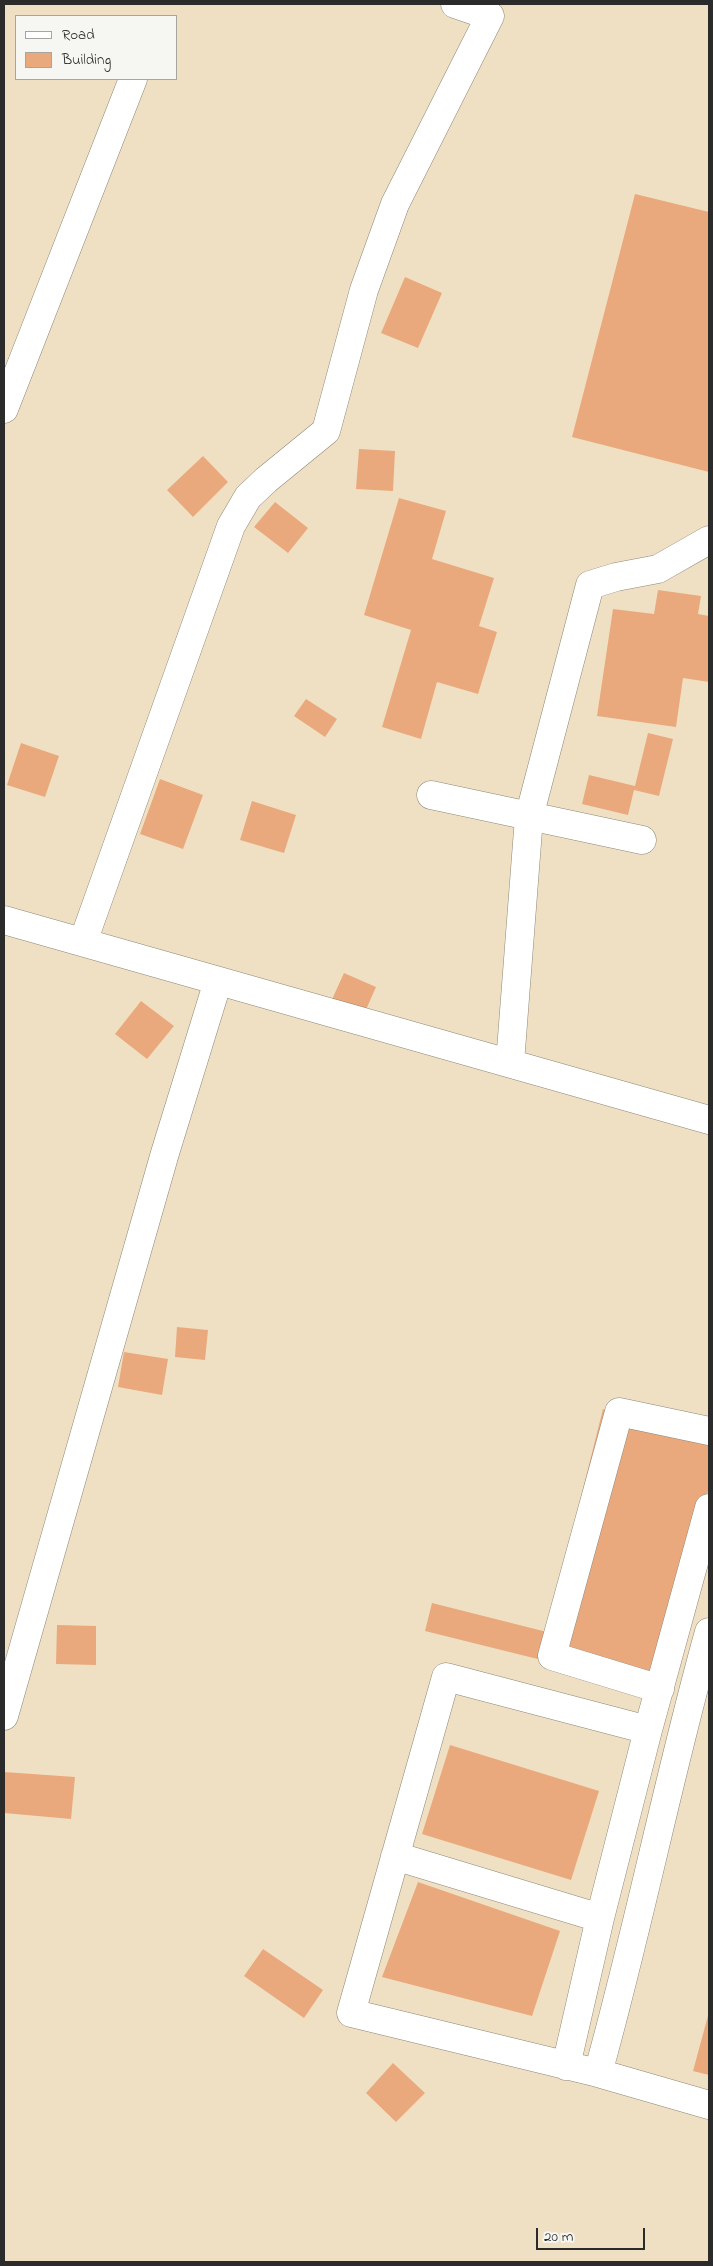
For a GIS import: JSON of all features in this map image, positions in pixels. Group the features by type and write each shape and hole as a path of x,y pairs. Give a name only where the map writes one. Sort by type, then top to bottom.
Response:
{"street":[{"path":"83,942 231,526 248,497 326,431 364,290 396,204 490,16 455,4"},
{"path":"4,408 133,80"},
{"path":"510,1063 530,817 590,585 616,577 658,570 709,540"},
{"path":"431,794 642,840"},
{"path":"4,920 709,1120"},
{"path":"4,1716 165,1153 218,981"},
{"path":"660,1689 552,1656 619,1412 709,1431"},
{"path":"566,2066 600,1918 648,1730 709,1508"},
{"path":"598,2073 698,1713 709,1632"},
{"path":"648,1730 446,1678 351,2013 598,2073 709,2104"},
{"path":"395,1856 600,1918"}],"building":[{"path":"635,194 709,212 709,472 572,437"},
{"path":"405,277 442,293 418,348 381,333"},
{"path":"359,449 395,451 393,491 356,489"},
{"path":"203,456 228,482 193,517 167,490"},
{"path":"399,498 446,511 432,559 494,578 479,626 497,632 478,694 437,682 421,739 382,727 411,630 364,615"},
{"path":"275,502 308,528 288,553 254,527"},
{"path":"658,590 701,596 698,614 709,616 709,682 683,678 676,727 597,716 613,609 654,614"},
{"path":"306,699 337,719 325,737 294,716"},
{"path":"648,733 673,739 659,796 634,790 628,815 582,804 589,775 635,786"},
{"path":"21,743 59,756 45,797 7,785"},
{"path":"160,779 203,795 183,849 140,834"},
{"path":"252,801 296,815 284,853 240,840"},
{"path":"344,973 376,987 361,1021 329,1006"},
{"path":"141,1001 174,1026 147,1059 115,1034"},
{"path":"177,1327 208,1330 205,1360 175,1357"},
{"path":"124,1352 168,1359 162,1395 118,1387"},
{"path":"603,1409 709,1435 709,1487 658,1689 425,1631 432,1603 547,1632"},
{"path":"57,1625 96,1626 96,1665 56,1664"},
{"path":"450,1745 599,1791 571,1880 422,1834"},
{"path":"4,1772 75,1777 71,1819 4,1813"},
{"path":"418,1882 560,1931 532,2016 382,1977"},
{"path":"263,1949 323,1990 304,2018 244,1976"},
{"path":"709,2012 709,2075 693,2071"},
{"path":"393,2063 425,2093 396,2122 366,2093"}]}
